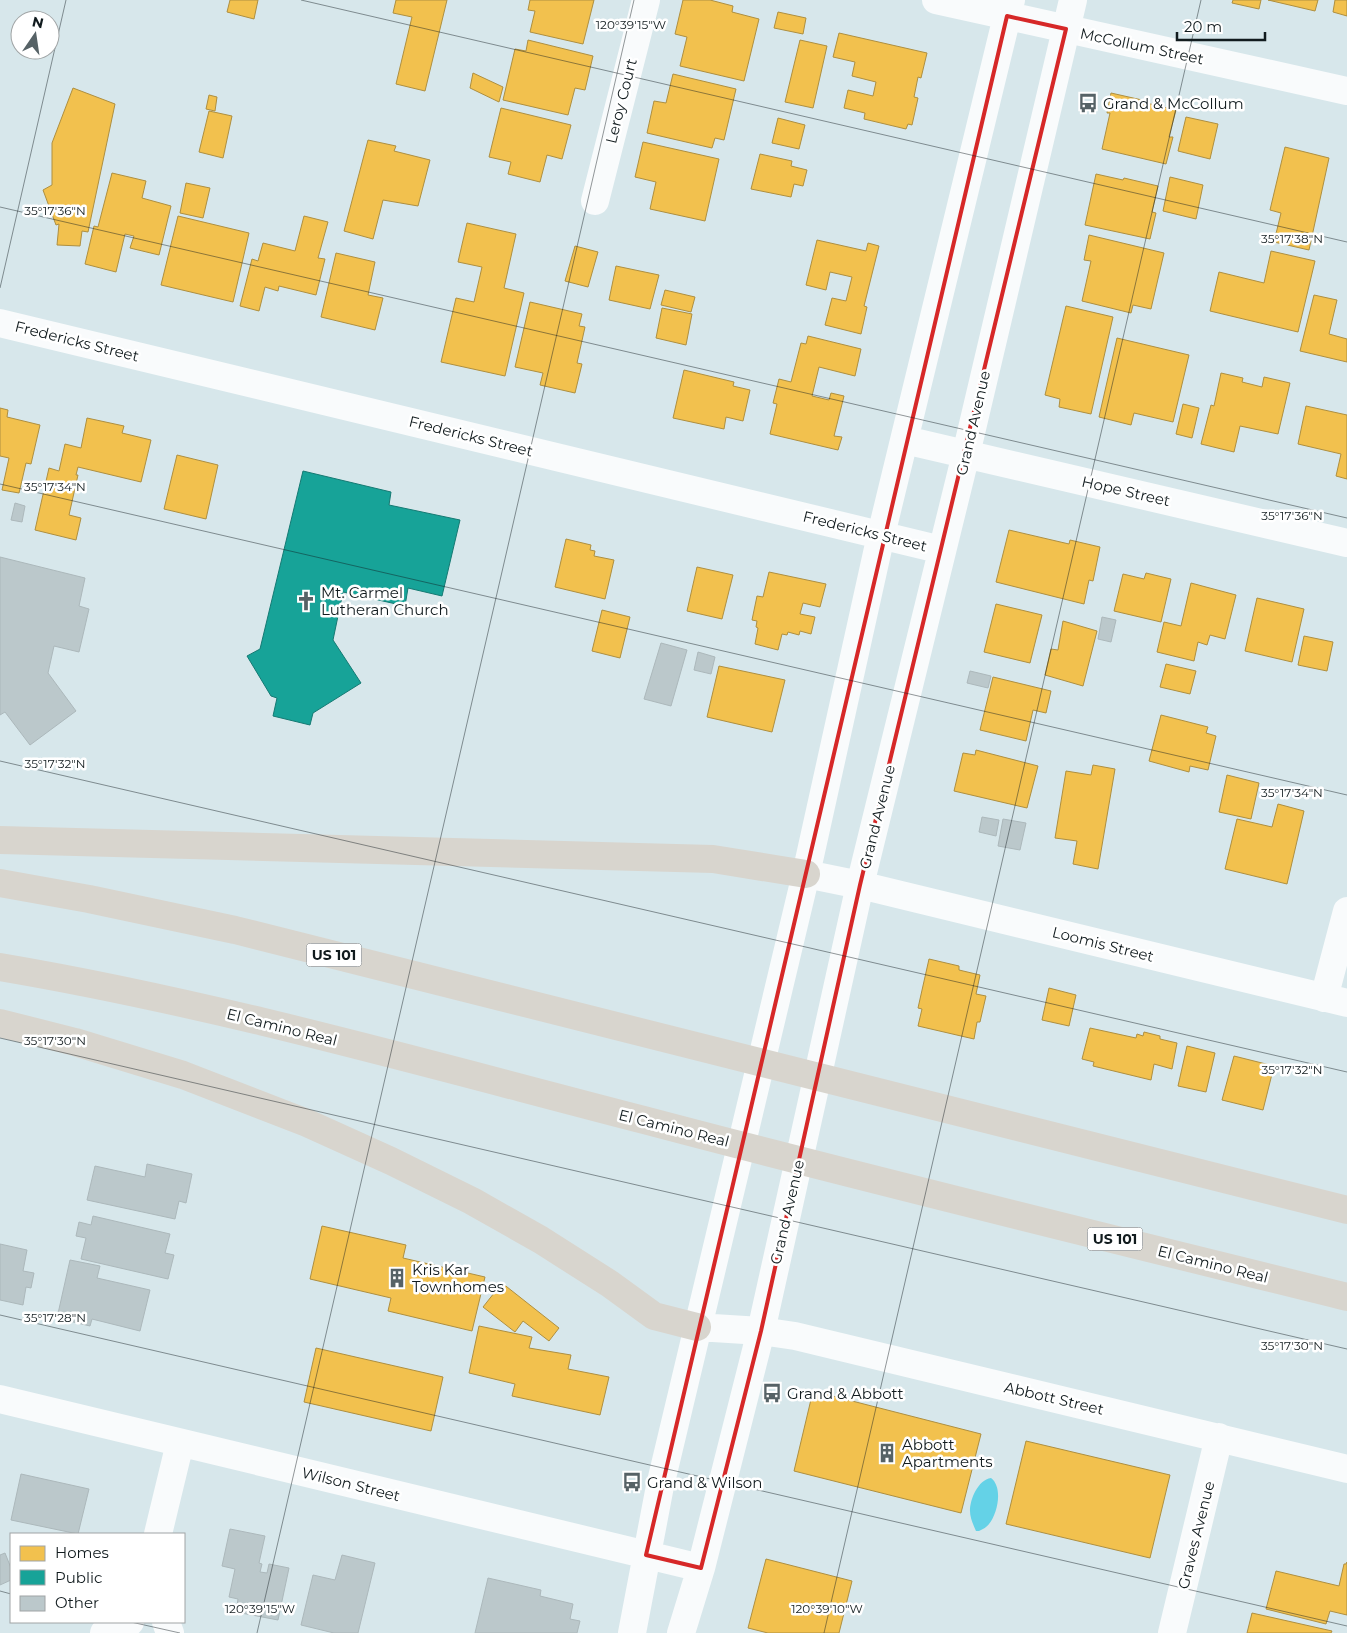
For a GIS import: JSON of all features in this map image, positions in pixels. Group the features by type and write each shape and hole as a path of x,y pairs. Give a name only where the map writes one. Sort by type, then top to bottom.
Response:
{"highway":[{"path":"0,840 713,859 806,874"},
{"name":"US 101","path":"0,883 89,899 235,930 1347,1210"},
{"name":"El Camino Real","path":"0,967 80,981 196,1006 474,1075 884,1182 1347,1297"},
{"path":"0,1023 75,1042 174,1072 307,1123 391,1161 472,1201 541,1240 610,1284 654,1316 697,1327"}],"street":[{"name":"Leroy Court","path":"595,201 646,0"},
{"name":"McCollum Street","path":"936,0 1009,8 1066,29 1347,91"},
{"name":"Grand Avenue","path":"681,1633 702,1568 761,1331 860,885 966,454 1073,0"},
{"path":"632,1633 660,1486 806,874 882,535 1009,8"},
{"name":"Fredericks Street","path":"0,323 942,550"},
{"name":"Hope Street","path":"906,440 1347,544"},
{"name":"Loomis Street","path":"806,874 860,885 1336,1000"},
{"path":"1336,1000 1347,912"},
{"name":"Abbott Street","path":"697,1327 761,1331 794,1336 1347,1469"},
{"name":"Wilson Street","path":"0,1400 702,1568"},
{"name":"Graves Avenue","path":"1172,1633 1219,1437"},
{"path":"158,1533 180,1443"},
{"path":"104,1633 128,1623"}],"highlighted area":[{"path":"1007,16 1066,29 860,885 761,1331 701,1568 646,1555"}],"water":[{"path":"991,1478 997,1487 997,1507 988,1525 976,1531 970,1511 971,1501 982,1482"}],"building: Homes":[{"path":"230,0 258,0 254,19 227,12"},
{"path":"396,0 447,0 425,91 396,84 412,17 393,13"},
{"path":"530,0 594,0 583,44 530,32 535,11 528,10"},
{"path":"683,0 710,0 733,6 732,12 759,19 744,81 680,66 687,37 675,34"},
{"path":"1233,0 1261,0 1259,9 1232,3"},
{"path":"1268,0 1318,0 1315,11"},
{"path":"1335,0 1347,0 1347,16 1333,12"},
{"path":"778,12 806,18 803,34 774,28"},
{"path":"839,33 927,53 921,78 918,77 914,97 918,98 912,125 908,124 906,129 864,119 865,113 844,108 848,90 873,96 876,82 852,76 855,62 833,57"},
{"path":"528,40 593,56 585,90 575,88 568,115 503,100 515,49 526,51"},
{"path":"800,40 827,46 813,108 785,102"},
{"path":"473,73 503,87 499,102 470,88"},
{"path":"673,74 736,89 724,140 715,138 712,148 647,133 654,101 666,103"},
{"path":"73,88 115,104 88,232 82,231 80,246 57,245 59,224 56,225 43,190 52,185 52,143"},
{"path":"1111,93 1176,110 1169,137 1173,137 1166,164 1102,149 1110,113 1107,113"},
{"path":"209,95 217,97 215,111 206,109"},
{"path":"501,108 571,125 562,159 547,155 540,182 508,174 511,162 489,157"},
{"path":"209,111 232,116 223,158 199,152"},
{"path":"1186,117 1218,124 1210,159 1178,151"},
{"path":"778,118 805,125 799,149 772,143"},
{"path":"368,140 396,146 394,151 430,160 418,206 383,200 373,239 344,231"},
{"path":"643,142 719,159 705,221 650,209 656,182 635,177"},
{"path":"1285,147 1329,158 1309,250 1274,242 1281,213 1270,210"},
{"path":"760,154 792,161 791,166 807,170 803,186 794,184 791,197 751,189"},
{"path":"112,173 146,181 142,198 171,206 159,255 130,248 134,236 125,234 116,272 85,264 94,226 98,227"},
{"path":"1096,174 1158,186 1152,212 1156,213 1150,239 1085,225"},
{"path":"1170,177 1203,185 1196,219 1163,211"},
{"path":"186,183 210,188 203,218 180,213"},
{"path":"178,216 249,233 233,302 161,285"},
{"path":"304,216 328,222 318,258 325,259 316,295 279,286 278,291 265,287 259,311 240,306 252,259 258,261 263,243 295,251"},
{"path":"467,223 516,234 504,288 524,293 505,376 441,362 456,298 474,302 482,267 458,262"},
{"path":"1089,235 1164,253 1151,309 1133,305 1131,313 1082,301 1091,261 1084,260"},
{"path":"817,240 866,251 868,243 879,246 864,306 867,307 861,334 825,325 832,298 846,301 852,277 830,272 826,290 806,285"},
{"path":"575,246 598,252 588,287 565,281"},
{"path":"1271,251 1315,261 1298,332 1210,311 1219,272 1264,283"},
{"path":"336,253 375,262 368,295 383,298 375,330 321,317"},
{"path":"616,266 659,275 650,309 609,300"},
{"path":"665,290 695,297 691,312 661,305"},
{"path":"1314,295 1337,300 1329,334 1347,339 1347,362 1300,351"},
{"path":"530,302 582,314 579,326 585,327 577,363 582,364 575,393 540,385 543,373 515,367"},
{"path":"1066,306 1113,317 1091,414 1059,407 1060,399 1045,395"},
{"path":"662,308 692,314 686,345 656,338"},
{"path":"808,336 861,349 855,376 819,367 812,396 829,400 831,393 844,396 834,436 842,437 838,450 770,434 777,404 773,403 779,379 791,382 801,343 806,344"},
{"path":"1117,338 1189,355 1173,422 1134,413 1131,425 1099,417"},
{"path":"684,370 734,382 733,386 750,390 743,421 726,417 724,429 673,418"},
{"path":"1221,373 1243,378 1242,382 1262,387 1264,377 1290,383 1278,434 1240,426 1234,452 1201,444 1211,405 1214,406"},
{"path":"1183,404 1199,408 1192,438 1176,434"},
{"path":"1306,406 1347,415 1347,479 1336,476 1341,454 1298,444"},
{"path":"0,408 8,410 7,417 40,425 31,464 26,463 19,493 2,490 9,458 0,456"},
{"path":"87,418 124,426 122,433 151,440 141,482 78,467 69,515 81,518 76,540 35,530 49,468 59,471 65,444 81,448"},
{"path":"177,455 218,465 206,519 164,509"},
{"path":"1009,530 1069,544 1070,540 1100,547 1093,581 1089,580 1084,604 996,582"},
{"path":"566,539 591,545 590,550 595,551 594,556 614,560 605,599 555,587"},
{"path":"697,567 733,575 722,619 687,611"},
{"path":"769,572 826,584 820,607 803,603 800,614 815,617 811,634 800,631 799,635 788,632 787,635 782,634 778,650 755,644 758,628 756,627 757,621 752,620 757,596 763,597"},
{"path":"1146,573 1171,579 1161,622 1114,611 1123,574 1144,579"},
{"path":"1191,583 1236,595 1225,639 1210,635 1207,645 1198,642 1194,661 1157,652 1164,622 1181,626"},
{"path":"1257,598 1304,609 1292,662 1245,651"},
{"path":"996,604 1042,615 1030,663 984,652"},
{"path":"602,610 630,617 620,658 592,651"},
{"path":"1063,621 1097,631 1083,686 1045,675 1051,649 1058,650"},
{"path":"1304,636 1333,642 1327,671 1298,665"},
{"path":"1166,664 1196,671 1190,694 1160,687"},
{"path":"719,666 785,680 772,732 707,717"},
{"path":"993,677 1051,691 1046,713 1033,710 1026,741 980,730"},
{"path":"1161,715 1208,727 1206,733 1216,736 1208,770 1190,766 1189,772 1149,761"},
{"path":"976,750 1038,766 1027,808 954,791 963,753 975,755"},
{"path":"1093,765 1115,769 1098,869 1073,864 1077,841 1055,838 1066,771 1091,775"},
{"path":"1227,775 1259,783 1251,819 1219,812"},
{"path":"1278,804 1304,811 1287,884 1225,869 1237,819 1272,827"},
{"path":"929,959 959,966 959,970 980,975 976,994 986,996 980,1022 977,1022 974,1039 918,1026 922,1009 918,1008"},
{"path":"1049,988 1076,995 1069,1026 1042,1020"},
{"path":"1090,1028 1136,1038 1137,1034 1143,1036 1144,1032 1160,1036 1160,1039 1177,1043 1172,1069 1154,1064 1151,1080 1093,1066 1094,1062 1082,1059"},
{"path":"1187,1046 1215,1053 1206,1092 1178,1086"},
{"path":"1234,1056 1274,1066 1263,1110 1222,1100"},
{"name":"Kris Kar Townhomes","path":"322,1226 406,1245 403,1258 485,1277 472,1331 388,1311 391,1298 310,1279"},
{"name":"Kris Kar Townhomes","path":"502,1283 559,1328 549,1341 523,1321 515,1332 483,1307"},
{"name":"Kris Kar Townhomes","path":"479,1326 532,1337 529,1348 571,1355 568,1369 609,1377 600,1415 512,1396 515,1384 469,1373"},
{"path":"316,1348 443,1377 431,1431 304,1402"},
{"name":"Abbott Apartments","path":"813,1391 981,1434 961,1513 794,1471"},
{"name":"Abbott Apartments","path":"1026,1441 1170,1475 1150,1558 1006,1524"},
{"path":"766,1559 852,1581 839,1633 768,1633 748,1628"},
{"path":"1347,1562 1347,1615 1330,1611 1326,1624 1266,1609 1276,1571 1339,1586 1344,1564"},
{"path":"1252,1613 1332,1631 1331,1633 1247,1633"}],"building: Public":[{"name":"Mt. Carmel Lutheran Church","path":"303,471 391,492 389,505 460,520 442,596 408,588 405,606 343,592 333,640 361,683 313,713 310,725 273,716 277,698 271,696 247,656 260,649"}],"building: Other":[{"path":"15,503 25,506 22,522 11,520"},
{"path":"0,557 85,578 79,606 89,609 79,652 54,646 48,673 76,711 30,745 5,712 0,715"},
{"path":"1102,617 1116,620 1111,642 1098,639"},
{"path":"661,643 687,650 671,706 644,699"},
{"path":"698,652 715,657 711,674 694,670"},
{"path":"970,671 991,676 988,688 967,683"},
{"path":"982,817 999,820 996,836 979,832"},
{"path":"1003,819 1026,823 1020,850 998,846"},
{"path":"147,1164 192,1174 186,1203 179,1201 175,1219 87,1200 95,1166 145,1177"},
{"path":"93,1216 170,1234 165,1253 174,1255 168,1279 81,1259 86,1238 76,1236 79,1222 91,1225"},
{"path":"0,1244 27,1250 23,1271 34,1273 31,1288 26,1287 23,1305 0,1300"},
{"path":"70,1260 100,1266 97,1278 150,1290 140,1331 92,1319 90,1326 57,1318"},
{"path":"21,1474 89,1489 78,1533 11,1520"},
{"path":"230,1529 265,1536 259,1563 262,1564 260,1572 267,1573 269,1564 289,1568 278,1620 236,1612 238,1599 229,1597 235,1569 222,1566"},
{"path":"5,1553 10,1566 10,1580 0,1585 0,1555"},
{"path":"342,1555 375,1563 358,1633 334,1633 301,1625 313,1575 335,1580"},
{"path":"488,1578 541,1590 540,1596 573,1604 570,1619 580,1621 577,1633 475,1633"}],"place":[{"name":"Grand & McCollum","path":"1088,103"},
{"name":"Mt. Carmel Lutheran Church","path":"306,601"},
{"name":"Kris Kar Townhomes","path":"397,1278"},
{"name":"Grand & Abbott","path":"772,1393"},
{"name":"Abbott Apartments","path":"887,1453"},
{"name":"Grand & Wilson","path":"632,1482"}]}
